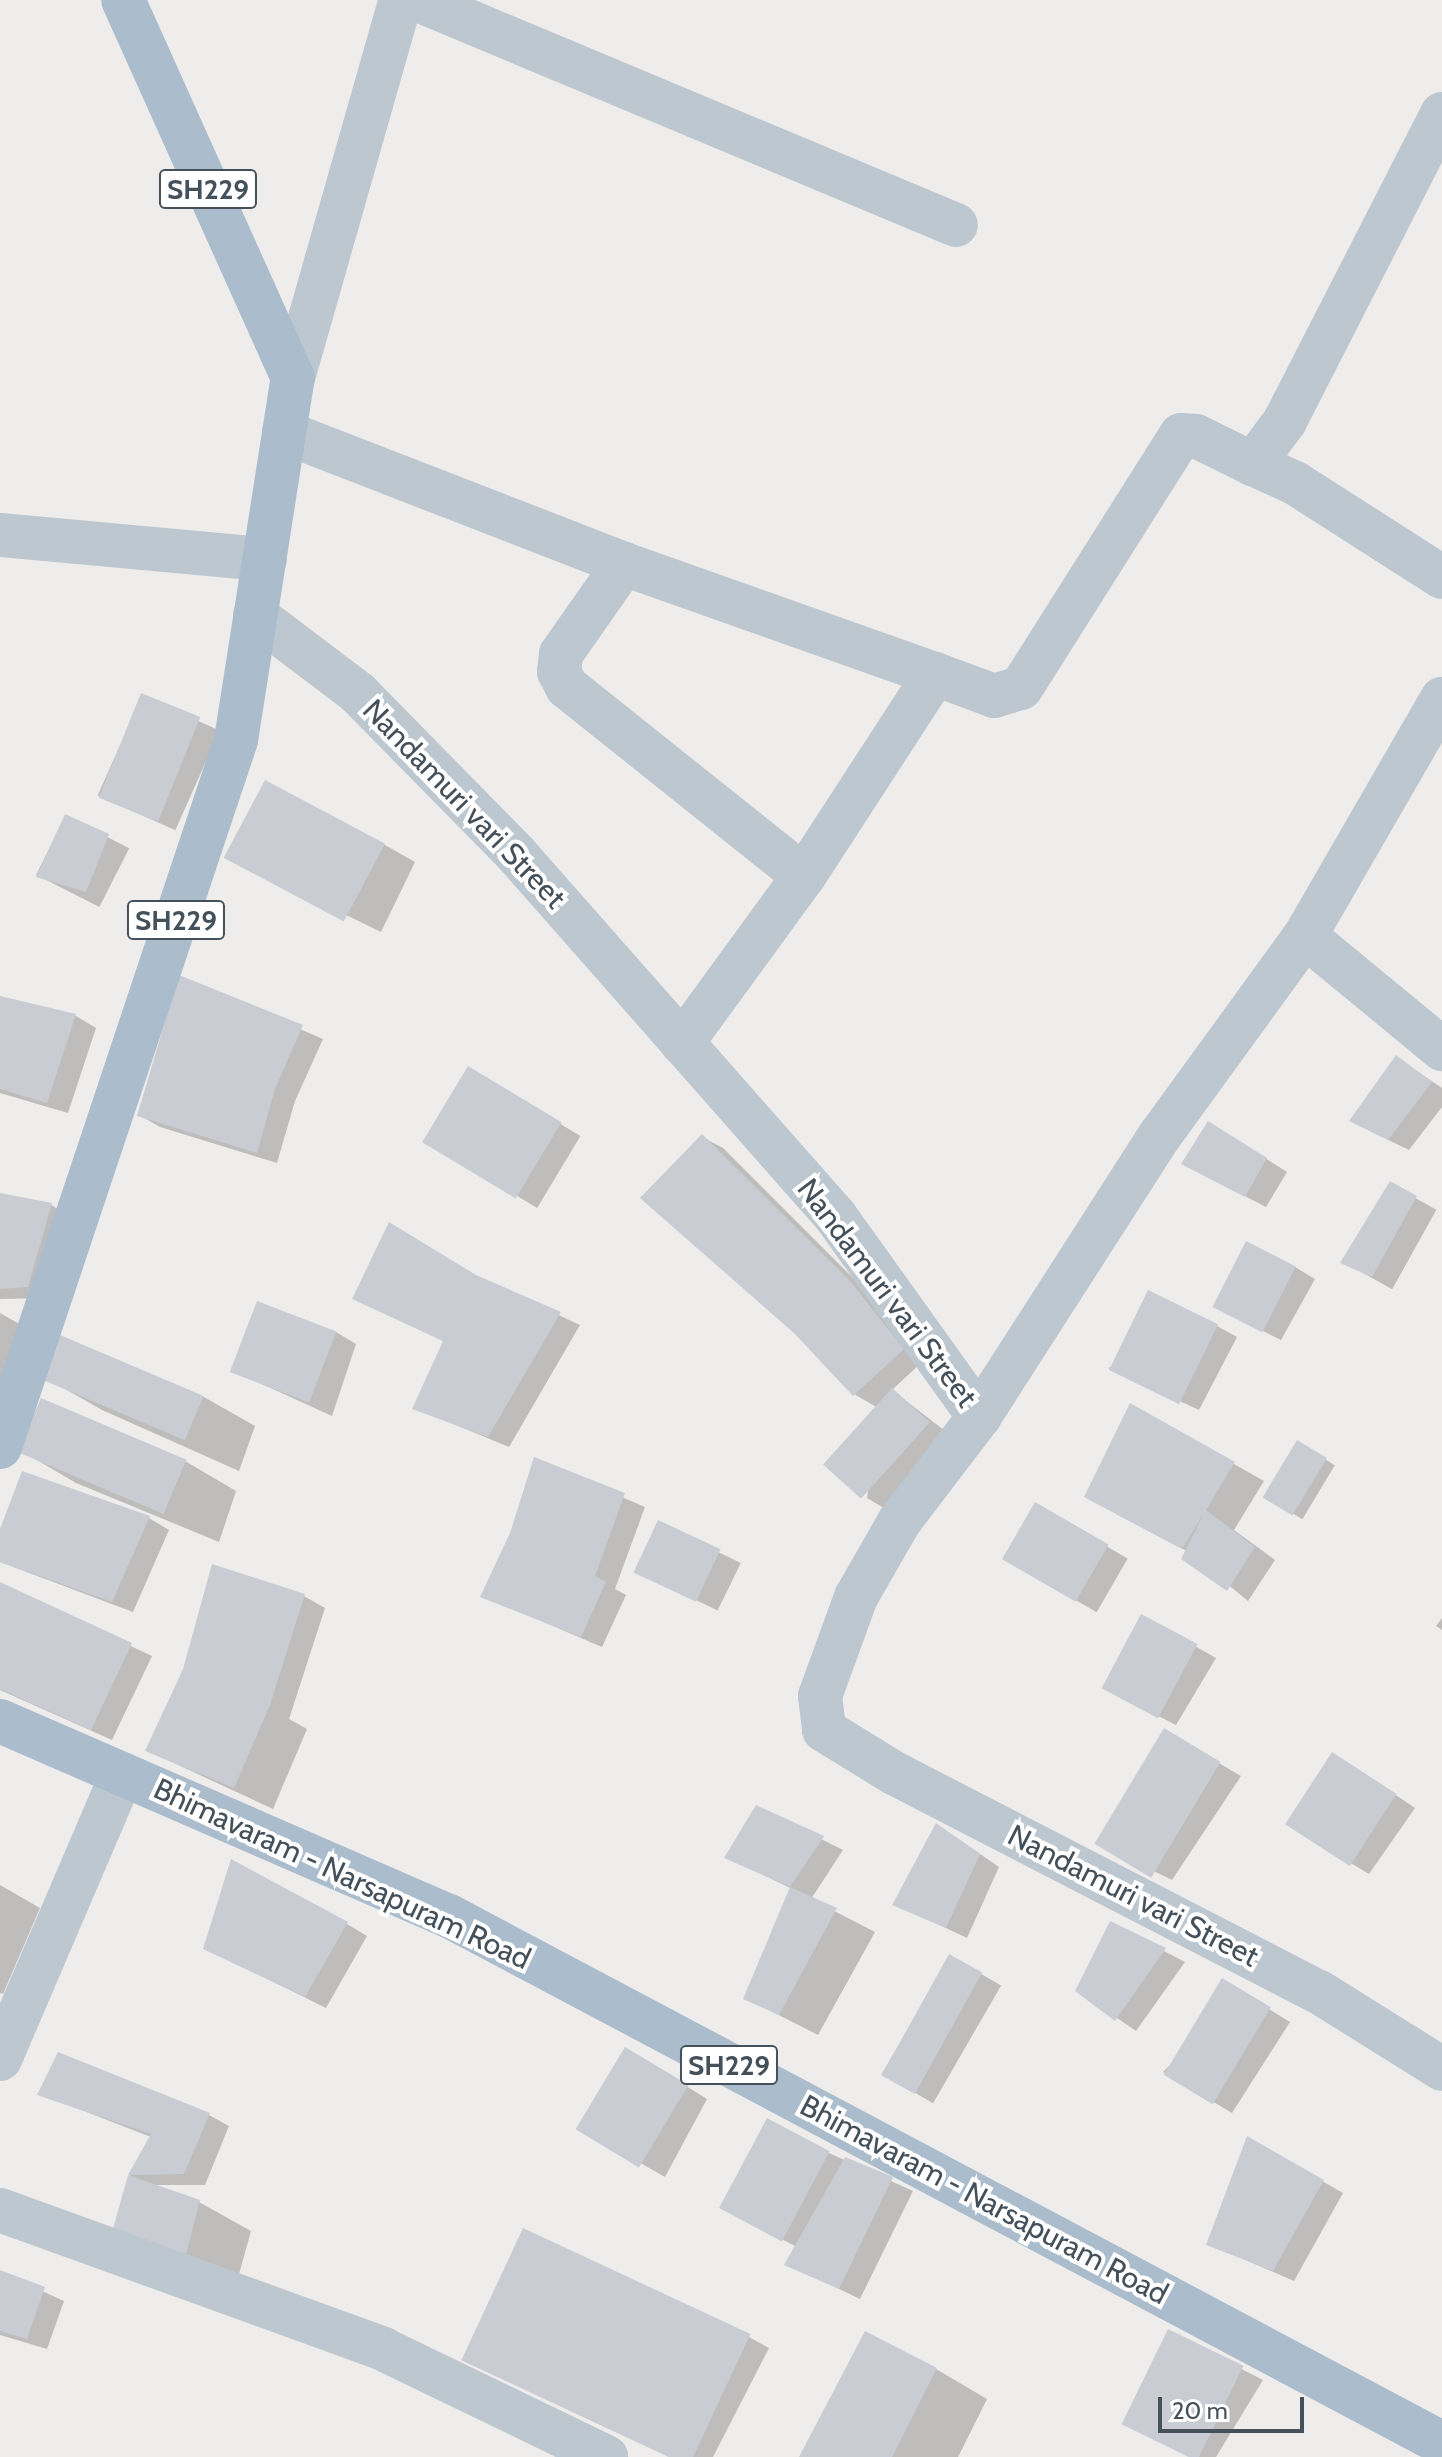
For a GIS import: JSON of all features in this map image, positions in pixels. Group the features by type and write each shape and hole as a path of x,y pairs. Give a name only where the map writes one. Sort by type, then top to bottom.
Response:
{"main road":[{"name":"SH229","path":"0,1447 236,740 293,378 123,0"},
{"name":"Bhimavaram - Narsapuram Road","path":"0,1721 449,1916 1442,2443"}],"street":[{"path":"293,378 401,0"},
{"path":"418,0 956,225"},
{"path":"1253,464 1285,421 1442,114"},
{"path":"284,432 624,564 994,696 1021,688 1181,435 1196,436 1295,483 1442,577"},
{"path":"0,535 265,559"},
{"path":"624,564 561,654 559,672 567,687 804,876"},
{"name":"Nandamuri vari Street","path":"255,615 358,693 517,855 836,1217 979,1417 899,1522 856,1597 820,1696 824,1730 894,1773 1319,1992 1442,2069"},
{"path":"682,1043 804,876 935,674"},
{"path":"979,1417 1161,1134 1305,936 1442,699"},
{"path":"1305,936 1442,1049"},
{"path":"0,2059 122,1774"},
{"path":"0,2210 383,2349 606,2457"}],"building":[{"path":"141,693 200,717 158,822 99,798"},
{"path":"265,780 385,844 344,922 224,858"},
{"path":"65,814 109,834 86,892 36,877"},
{"path":"179,975 303,1025 275,1089 257,1153 137,1116"},
{"path":"0,996 76,1014 47,1103 0,1089"},
{"path":"1396,1055 1432,1082 1388,1140 1349,1121"},
{"path":"468,1066 561,1122 516,1198 422,1142"},
{"path":"1208,1121 1267,1158 1245,1197 1181,1164"},
{"path":"702,1134 850,1281 904,1349 853,1396 795,1334 640,1198"},
{"path":"1390,1181 1417,1196 1372,1277 1340,1263"},
{"path":"0,1193 52,1203 28,1287 0,1289"},
{"path":"389,1222 476,1275 561,1312 488,1437 412,1409 443,1341 352,1299"},
{"path":"1246,1241 1296,1266 1262,1332 1212,1307"},
{"path":"1148,1290 1218,1324 1179,1404 1109,1370"},
{"path":"257,1301 336,1331 309,1402 230,1372"},
{"path":"60,1335 204,1396 185,1440 41,1379"},
{"path":"892,1388 930,1422 861,1499 823,1465"},
{"path":"41,1398 186,1460 163,1514 18,1452"},
{"path":"1130,1403 1235,1462 1206,1510 1255,1547 1227,1591 1181,1559 1203,1515 1182,1549 1084,1497"},
{"path":"1297,1440 1327,1458 1292,1515 1262,1497"},
{"path":"534,1457 625,1493 595,1576 606,1582 581,1637 480,1597 510,1533"},
{"path":"22,1471 150,1516 112,1602 0,1562 0,1529"},
{"path":"1035,1502 1109,1544 1076,1602 1002,1559"},
{"path":"658,1520 721,1549 696,1602 633,1573"},
{"path":"212,1564 305,1594 270,1705 234,1788 145,1751 183,1669"},
{"path":"0,1582 132,1643 91,1730 0,1689"},
{"path":"1141,1614 1198,1644 1158,1718 1102,1688"},
{"path":"1164,1728 1221,1762 1151,1878 1094,1844"},
{"path":"1332,1752 1397,1794 1350,1866 1285,1824"},
{"path":"756,1805 824,1836 790,1887 724,1858"},
{"path":"936,1823 980,1854 946,1928 892,1905"},
{"path":"231,1859 348,1922 305,1997 203,1949"},
{"path":"790,1887 837,1908 779,2015 743,1999"},
{"path":"1110,1921 1166,1948 1115,2021 1075,1991"},
{"path":"949,1954 982,1972 915,2094 882,2076"},
{"path":"1222,1978 1271,2007 1213,2104 1164,2075"},
{"path":"625,2047 688,2085 639,2167 576,2129"},
{"path":"58,2052 210,2113 184,2174 128,2175 151,2134 37,2095"},
{"path":"767,2118 830,2151 782,2241 719,2208"},
{"path":"1247,2136 1324,2180 1273,2271 1206,2245"},
{"path":"845,2157 893,2177 839,2289 784,2265"},
{"path":"128,2175 200,2200 184,2262 113,2229"},
{"path":"523,2228 750,2334 693,2457 669,2457 461,2360"},
{"path":"0,2270 45,2287 27,2339 0,2331"},
{"path":"1168,2329 1243,2366 1199,2457 1189,2457 1122,2424"},
{"path":"865,2331 937,2368 892,2457 799,2457"}]}
